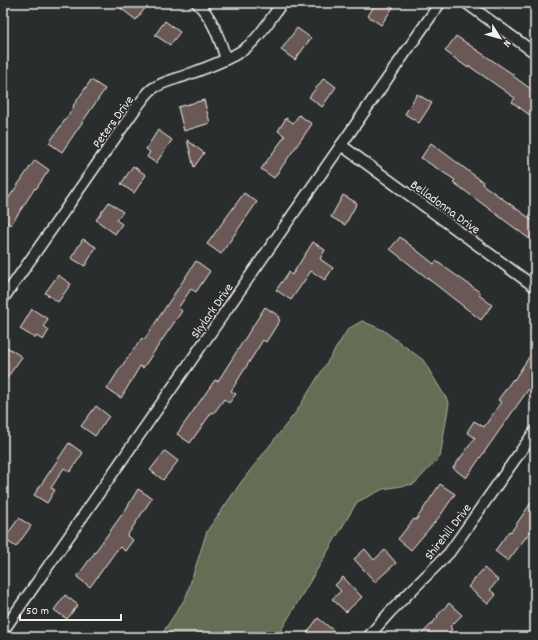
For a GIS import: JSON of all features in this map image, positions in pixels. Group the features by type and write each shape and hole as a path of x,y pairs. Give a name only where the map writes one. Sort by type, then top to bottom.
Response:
{"street":[{"path":"197,3 214,25 226,59"},
{"name":"Peters Drive","path":"3,300 146,96 153,89 162,84 241,52 253,42 282,3"},
{"name":"Skylark Drive","path":"3,631 440,3"},
{"path":"466,3 535,53"},
{"name":"Belladonna Drive","path":"342,145 535,287"},
{"name":"Shirehill Drive","path":"368,637 390,612 448,553 535,431"}],"green space":[{"path":"362,321 383,330 423,360 449,403 440,457 414,484 383,489 357,502 277,637 160,637 186,597 207,531 242,481 296,412 348,329"}],"building":[{"path":"114,3 149,3 136,20"},
{"path":"376,3 396,3 381,25 368,16"},
{"path":"165,21 180,32 170,45 155,35"},
{"path":"297,28 311,38 295,60 281,50"},
{"path":"456,36 514,75 513,76 535,92 535,119 512,102 515,98 469,66 468,68 445,51"},
{"path":"324,78 336,87 322,107 309,97"},
{"path":"91,80 105,89 62,152 49,143"},
{"path":"417,94 432,103 419,123 405,114"},
{"path":"204,100 210,123 184,131 178,107"},
{"path":"299,115 312,124 274,178 261,169 285,136 278,131 286,118 293,123"},
{"path":"158,130 172,140 156,163 147,157 150,152 146,149"},
{"path":"187,140 204,153 194,167"},
{"path":"431,143 483,182 482,184 535,222 535,243 453,182 455,180 421,158"},
{"path":"35,160 49,170 36,189 35,188 11,225 3,220 3,206"},
{"path":"133,166 146,175 134,193 121,184"},
{"path":"244,193 257,202 221,254 207,244"},
{"path":"343,195 357,203 345,225 331,217"},
{"path":"109,202 123,212 116,220 122,224 115,234 96,220"},
{"path":"400,237 434,264 436,261 481,293 479,295 492,305 481,320 390,249"},
{"path":"83,239 96,247 85,266 71,258"},
{"path":"313,242 325,250 320,259 333,268 325,280 311,271 291,300 276,290 289,272 292,275"},
{"path":"196,261 210,271 196,292 191,289 178,308 182,311 143,368 140,366 121,398 107,389 142,338 144,340"},
{"path":"58,275 71,284 58,302 45,293"},
{"path":"265,307 279,316 278,318 280,320 266,342 263,340 231,391 236,394 229,403 224,399 214,413 212,412 190,443 177,434 215,380 218,381"},
{"path":"32,309 48,319 44,326 49,330 43,340 36,336 35,338 20,329"},
{"path":"7,347 22,357 3,383 3,354"},
{"path":"535,348 535,380 466,478 453,468 475,438 467,432 474,421 484,427 501,402 498,400 513,379 514,380"},
{"path":"96,406 109,416 95,436 81,426"},
{"path":"69,443 83,453 70,472 64,468 51,488 55,490 47,503 34,495"},
{"path":"165,451 178,461 163,480 150,470"},
{"path":"440,484 455,494 440,516 411,550 398,539 414,519 416,520"},
{"path":"138,489 152,498 127,536 133,540 125,551 120,547 116,551 90,587 77,577 126,509"},
{"path":"535,497 535,525 508,561 495,551 509,531 511,532"},
{"path":"19,518 31,526 16,547 4,539"},
{"path":"365,549 374,560 385,550 396,563 375,582 354,559"},
{"path":"484,568 498,580 490,590 496,595 488,604 468,587"},
{"path":"343,577 362,597 346,612 332,599 341,591 335,585"},
{"path":"65,595 78,605 67,619 54,610"},
{"path":"449,603 462,615 450,627 452,629 445,637 419,637 438,617 437,616"},
{"path":"318,618 334,631 329,637 304,637"}]}
